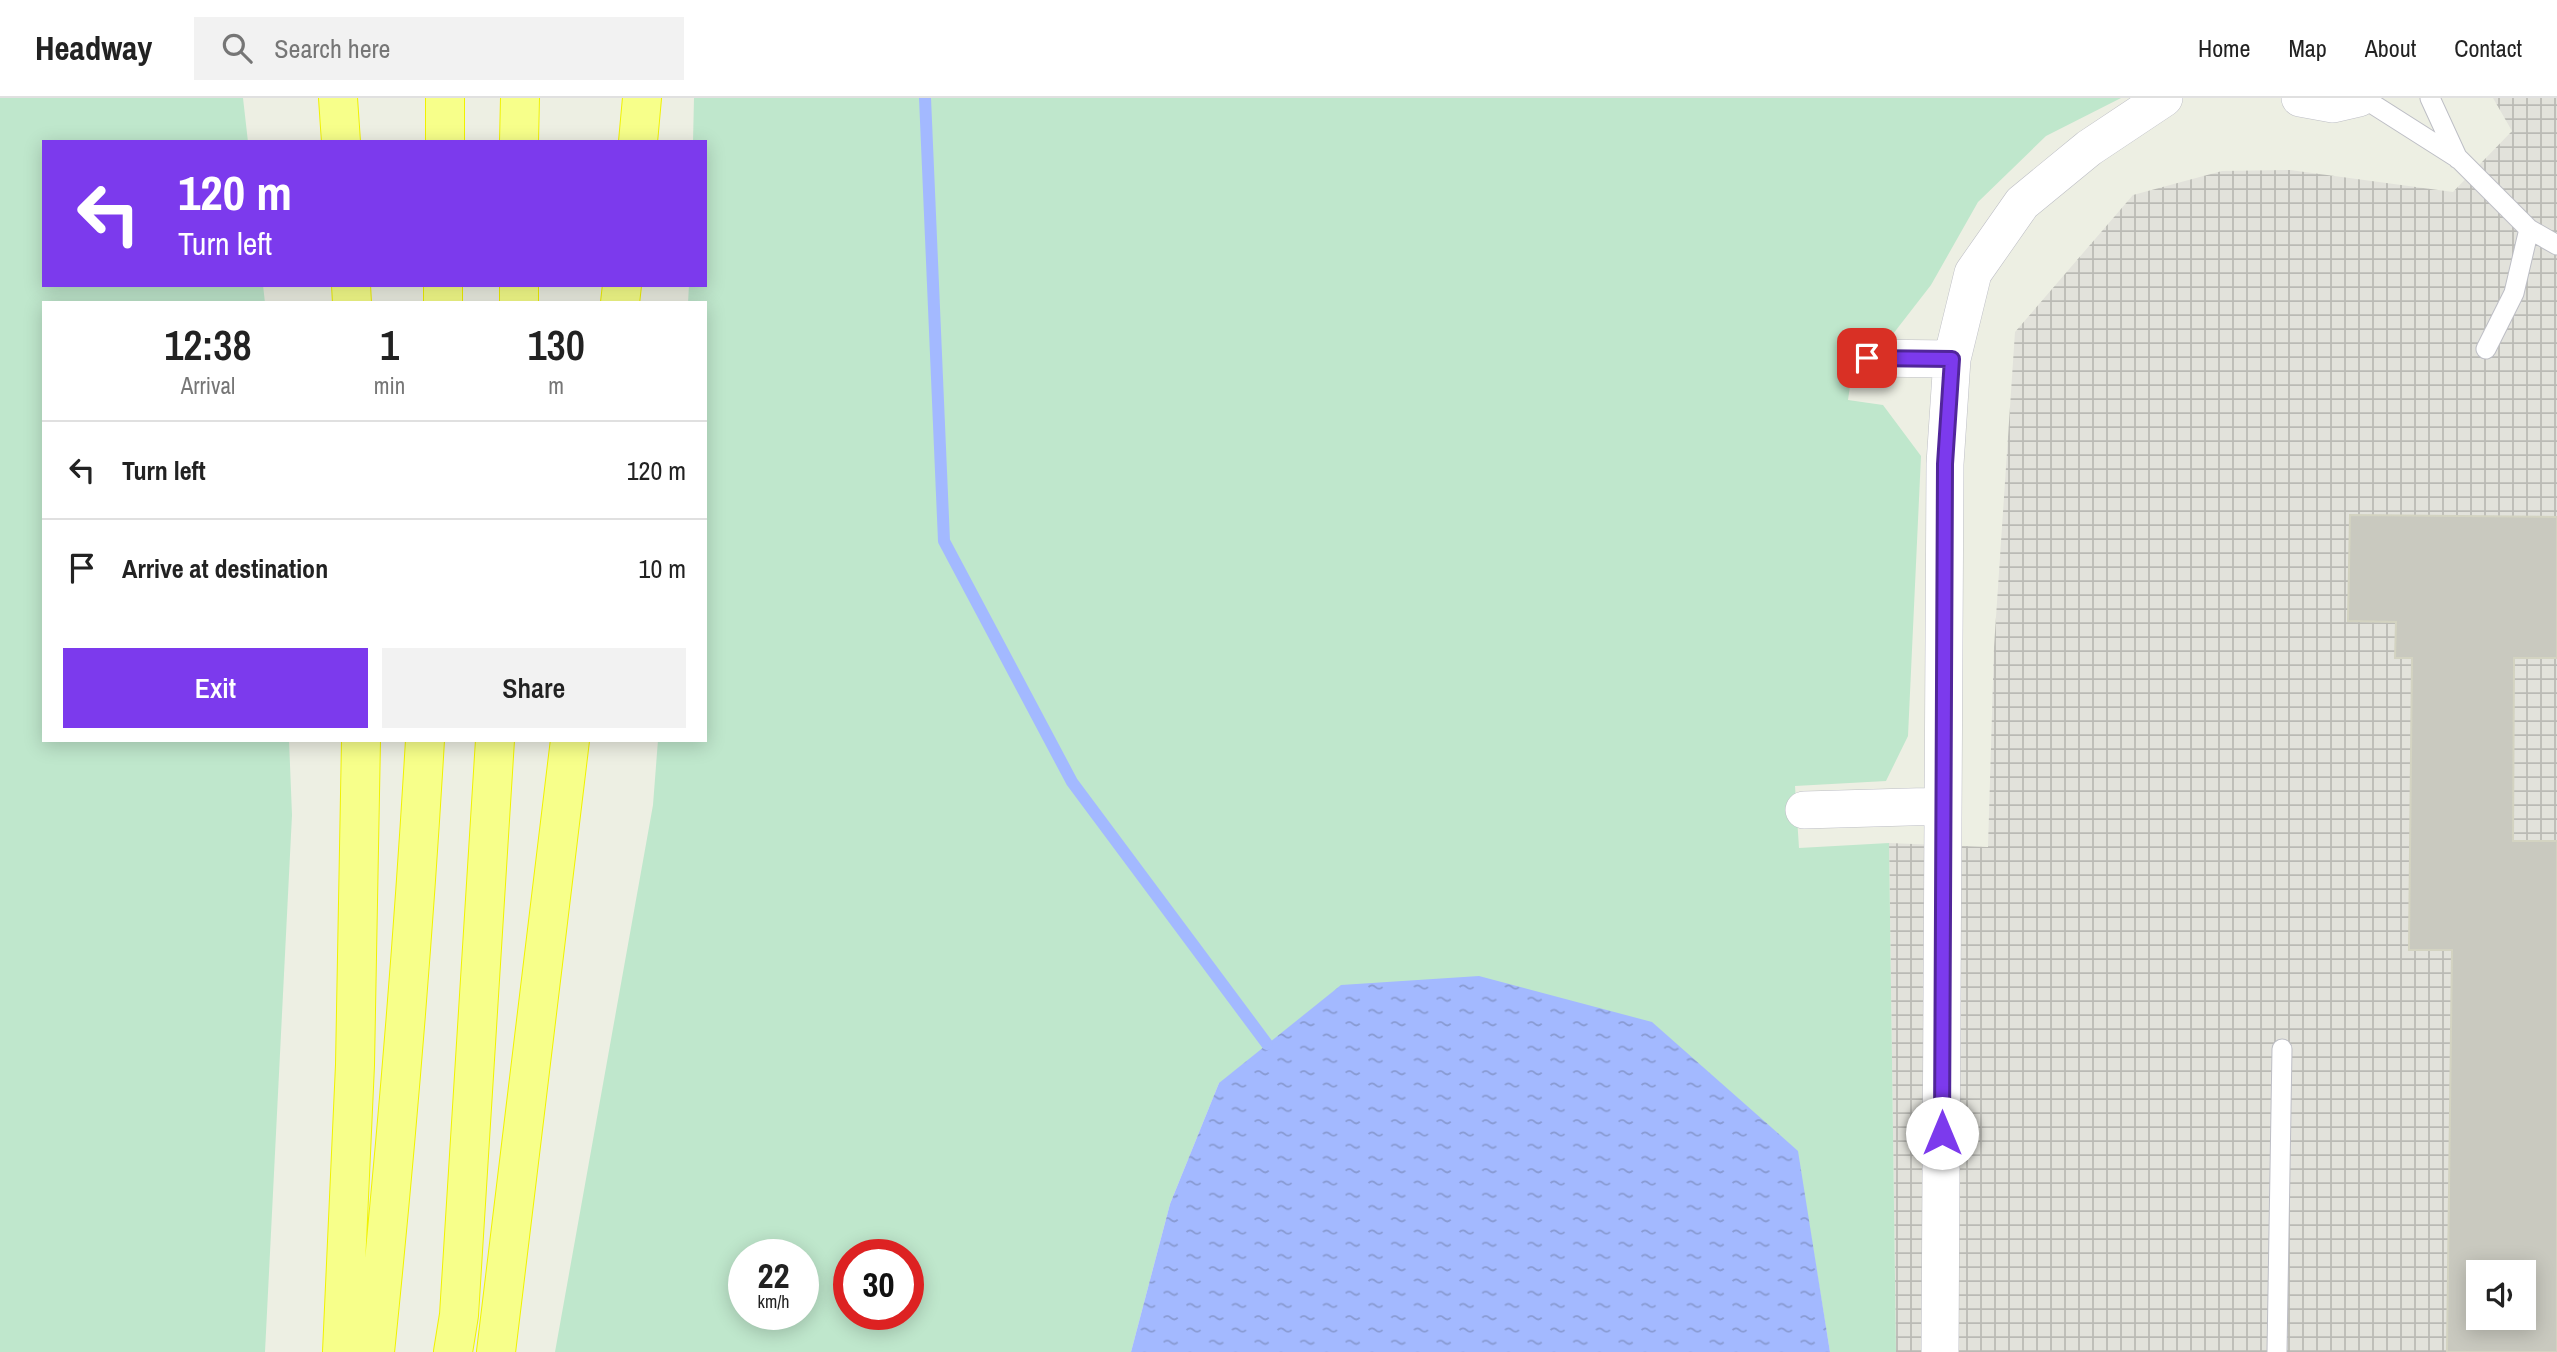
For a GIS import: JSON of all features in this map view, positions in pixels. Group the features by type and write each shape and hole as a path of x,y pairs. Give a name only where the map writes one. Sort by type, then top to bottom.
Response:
{"highway":[{"path":"338,98 341,140"},
{"path":"445,140 446,98"},
{"path":"519,140 520,98"},
{"path":"638,140 642,98"},
{"path":"342,1352 355,1065 361,742"},
{"path":"375,1352 394,1175 425,742"},
{"path":"453,1352 459,1315 495,742"},
{"path":"496,1352 570,742"}],"street":[{"path":"1940,1352 1945,464 1952,359 1973,273 2022,204 2089,148 2164,98"},
{"path":"2301,98 2333,104 2361,98"},
{"path":"1867,358 1952,359"},
{"path":"1804,810 1943,806"}],"lane":[{"path":"2361,98 2459,159 2529,229 2557,245"},
{"path":"2430,98 2459,159"},
{"path":"2486,349 2514,293 2529,229"},
{"path":"2277,1352 2282,1049"}],"shaded area":[{"path":"2493,98 2557,98 2557,1352 1896,1352 1889,843 1988,847 1994,647 2015,332 2133,195 2222,171 2290,170 2453,192 2512,131"}],"green space":[{"path":"0,98 243,98 248,140 42,140 42,287 263,287 265,301 42,301 42,742 289,742 292,815 265,1352 0,1352"},
{"path":"694,98 2121,98 2046,136 1978,202 1931,285 1893,334 1858,330 1848,400 1883,405 1921,456 1908,736 1886,781 1795,786 1799,848 1889,843 1896,1352 1830,1352 1797,1151 1219,1083 1170,1204 1131,1352 555,1352 653,805 658,742 707,742 707,301 688,301 689,287 707,287 707,140 693,140"}],"water":[{"path":"1479,976 1652,1022 1798,1151 1830,1352 1131,1352 1170,1204 1219,1083 1341,985"}],"building":[{"path":"2350,515 2557,517 2557,658 2514,658 2513,841 2557,841 2557,1352 2447,1352 2452,950 2409,950 2412,658 2395,658 2396,622 2348,621"}],"waterway":[{"path":"925,98 944,541 1072,782 1267,1044"}],"route":[{"path":"1867,358 1952,359 1945,464 1942,1133"}]}
